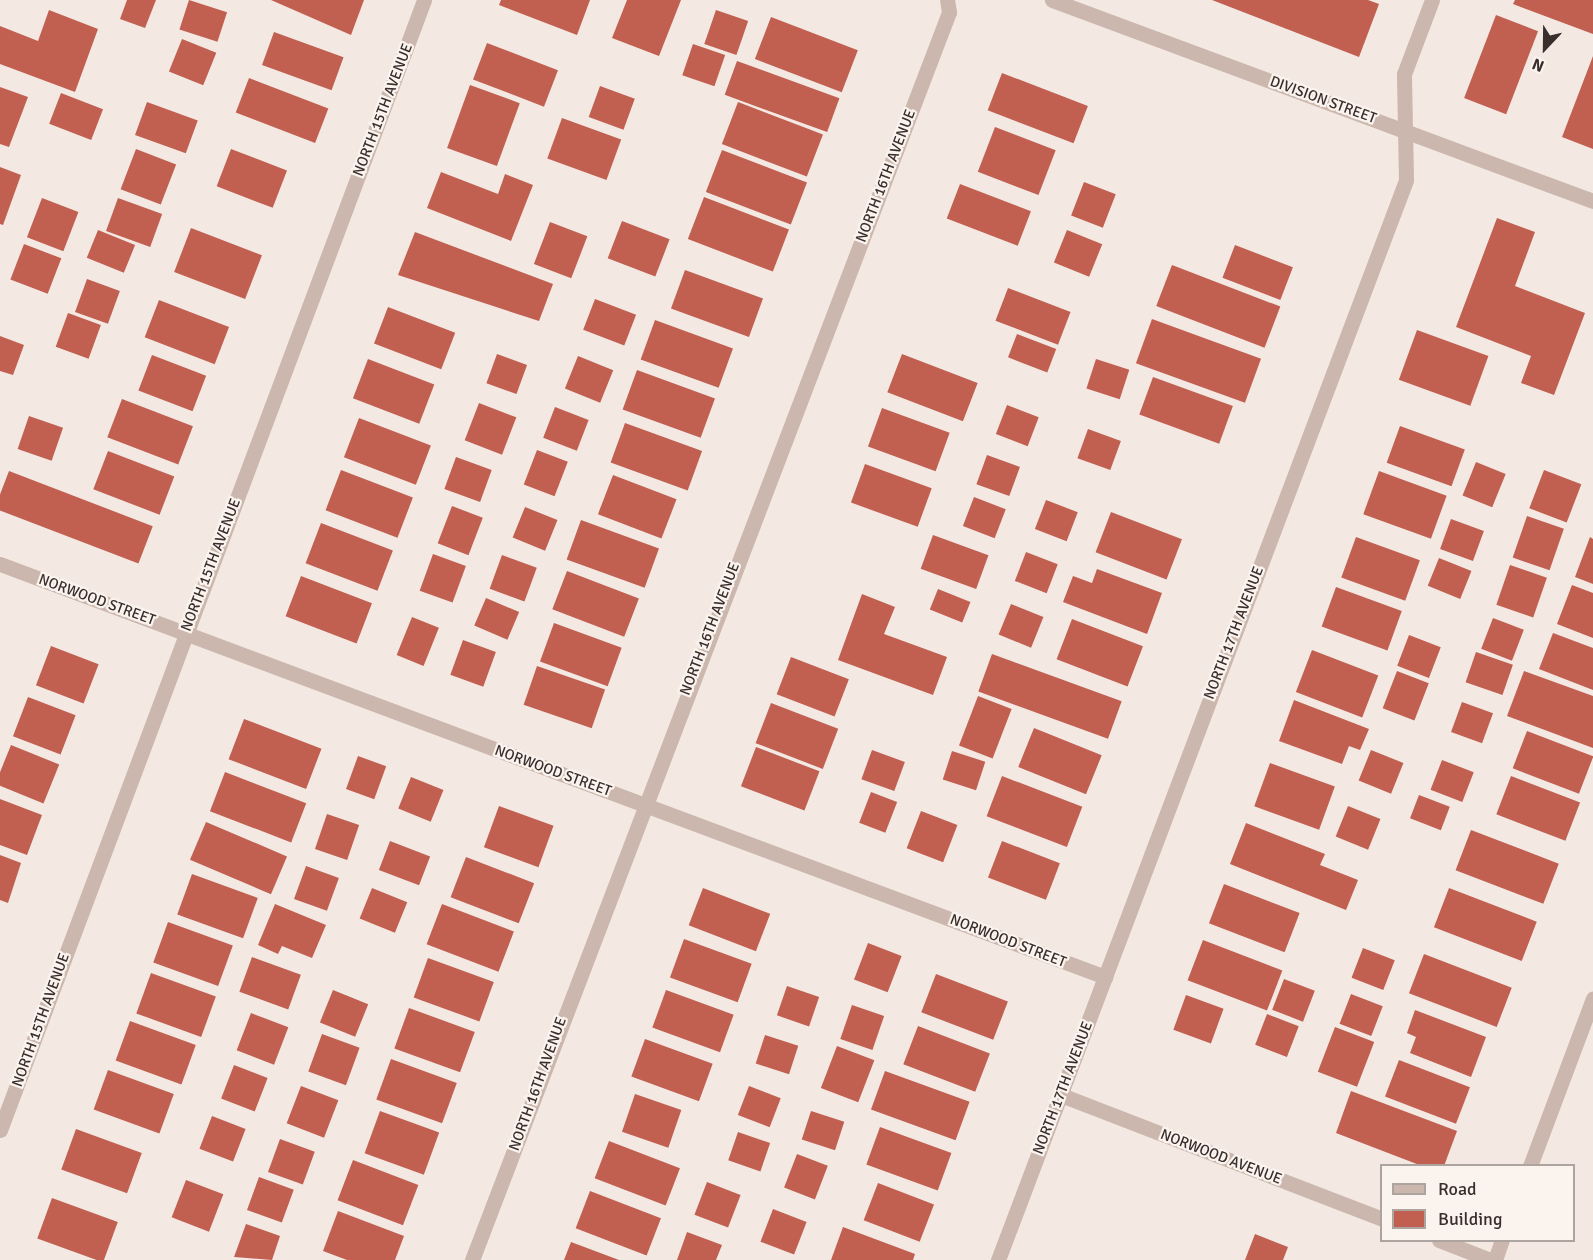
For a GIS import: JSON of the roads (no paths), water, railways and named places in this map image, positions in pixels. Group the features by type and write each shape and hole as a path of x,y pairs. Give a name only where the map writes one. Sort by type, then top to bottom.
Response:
{"street":[{"name":"NORTH 15TH AVENUE","path":"0,1130 424,0"},
{"name":"NORTH 16TH AVENUE","path":"472,1260 642,804 938,40 947,0"},
{"name":"DIVISION STREET","path":"1052,0 1593,201"},
{"name":"NORTH 17TH AVENUE","path":"998,1260 1406,180 1404,74 1432,0"},
{"name":"NORWOOD STREET","path":"0,564 1105,977"},
{"path":"1531,1164 1593,998"},
{"name":"NORWOOD AVENUE","path":"1060,1095 1380,1218"},
{"path":"1444,1242 1490,1260"},
{"path":"1495,1260 1501,1242"}]}
